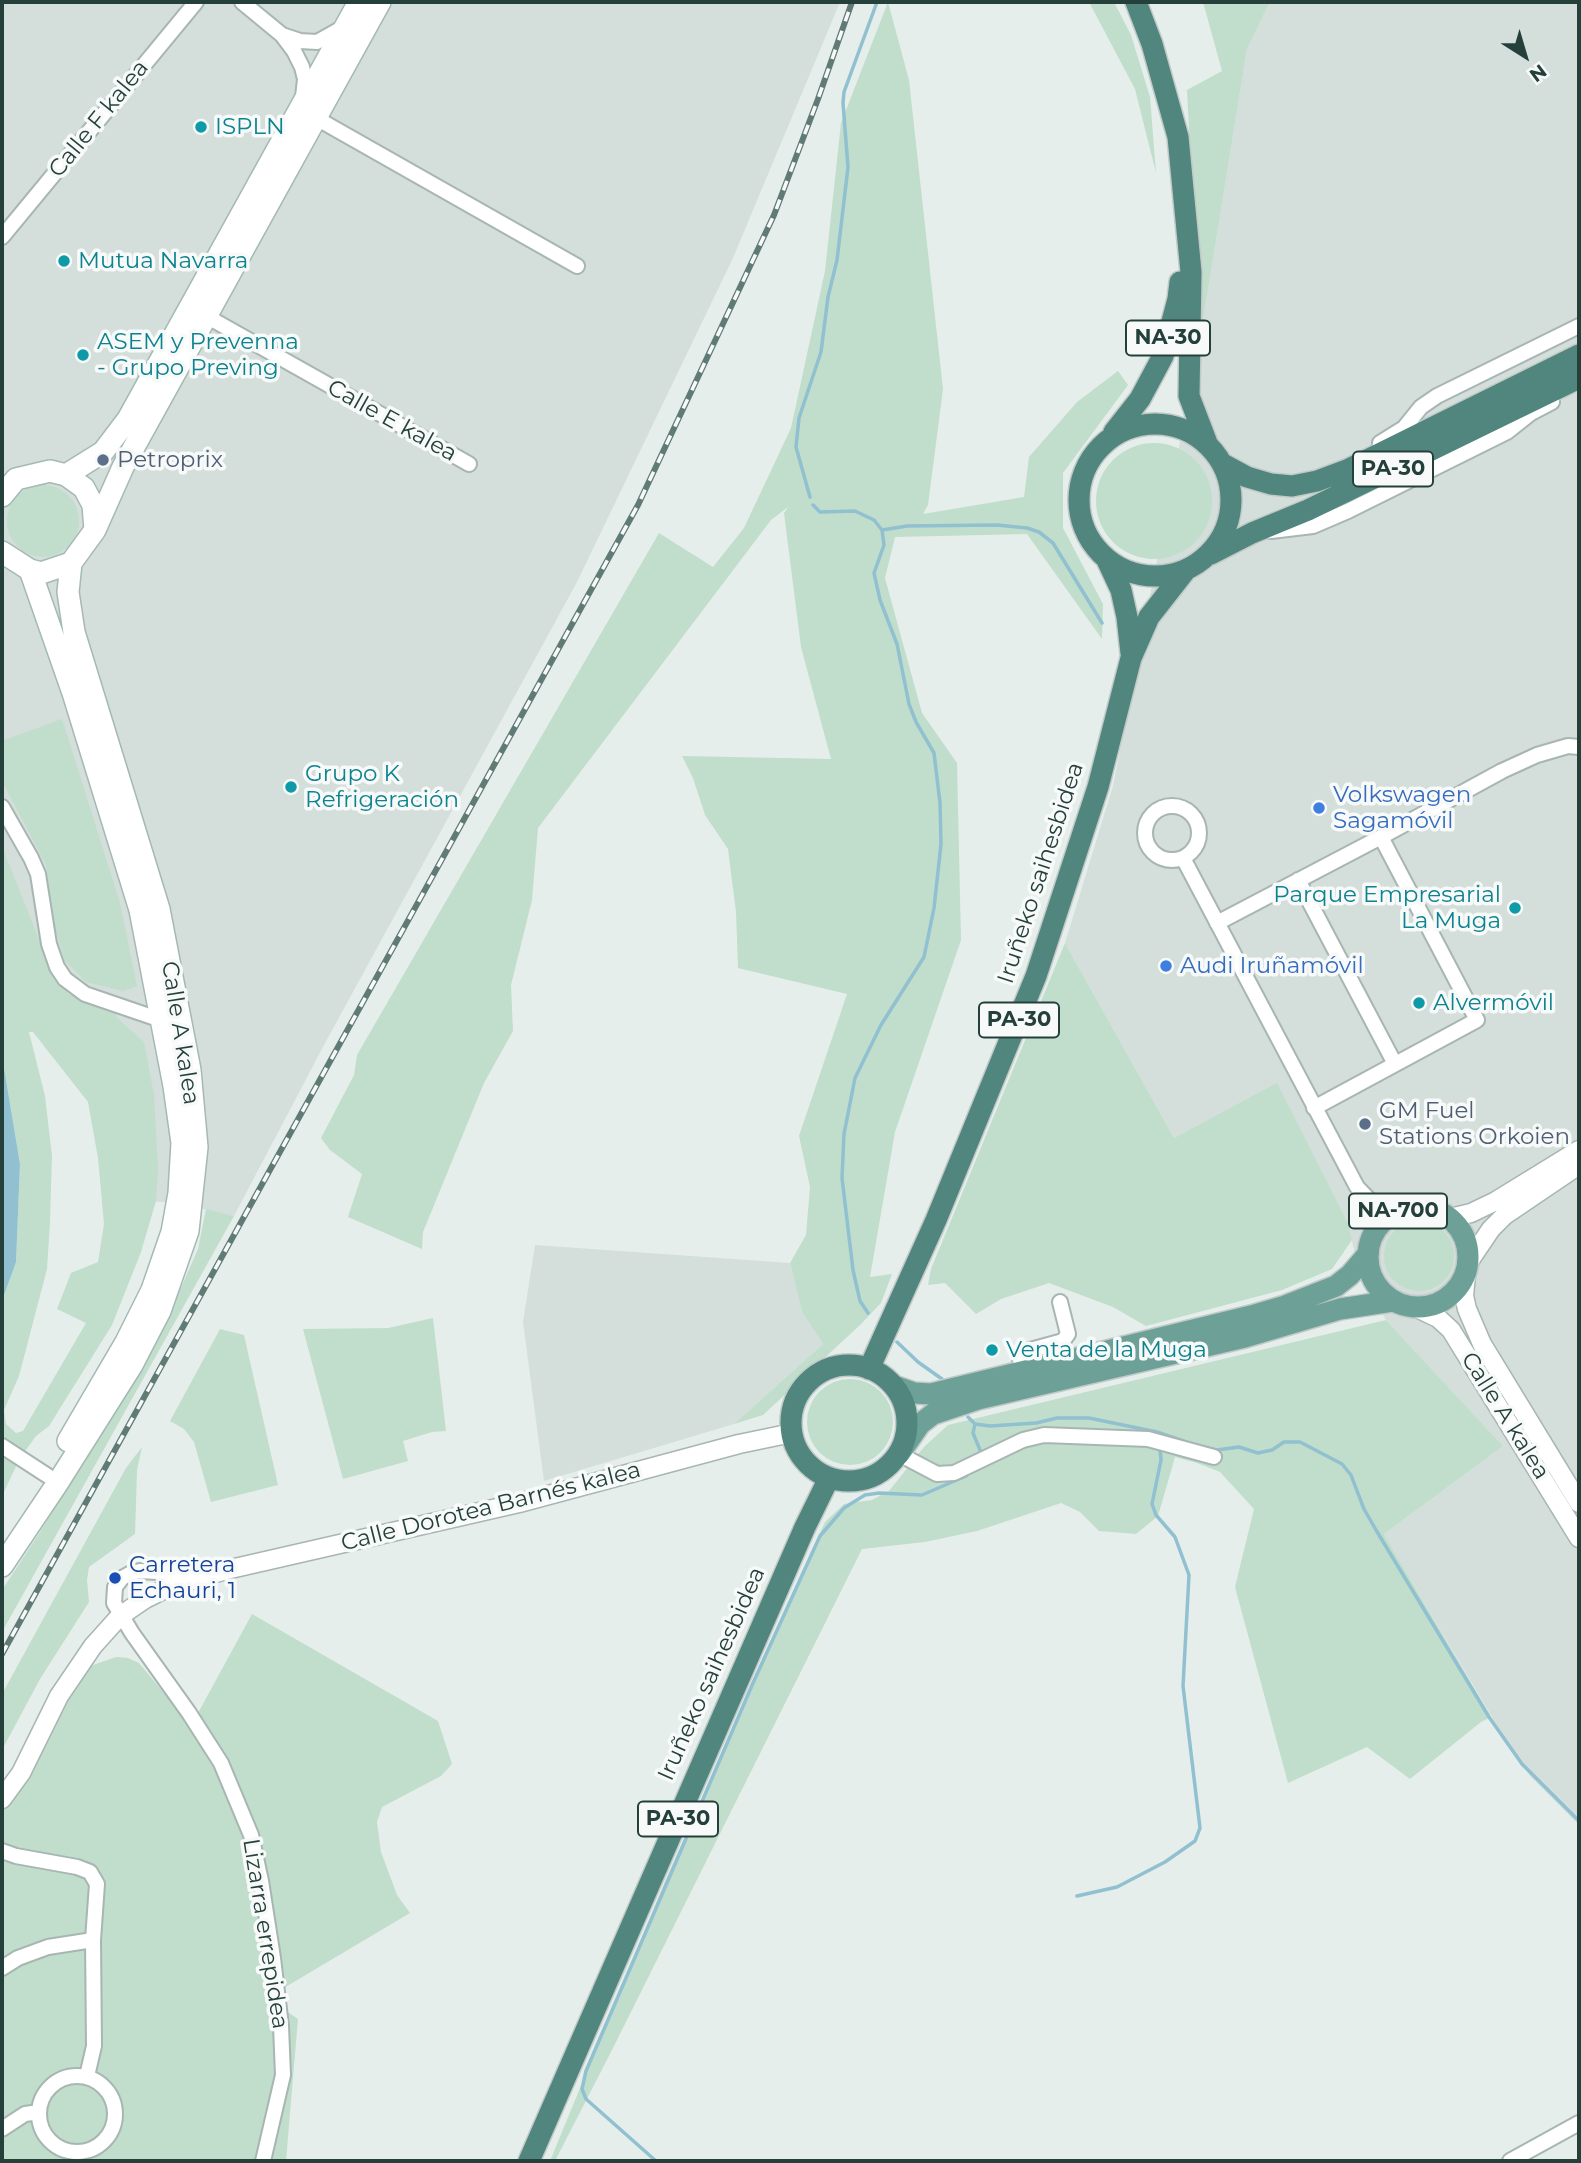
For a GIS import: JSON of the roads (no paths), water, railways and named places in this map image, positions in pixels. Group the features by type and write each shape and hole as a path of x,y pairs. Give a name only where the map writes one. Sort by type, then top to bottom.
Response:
{"highway":[{"name":"NA-30","path":"1136,2 1152,44 1178,137 1191,272 1189,396 1207,443"},
{"name":"NA-30","path":"1110,437 1140,399 1163,356 1178,299 1186,224"},
{"name":"PA-30","path":"1223,464 1247,477 1271,484 1293,486 1317,481 1349,469 1579,355"},
{"name":"PA-30","path":"1206,557 1222,537 1231,513 1231,488 1223,464 1207,443 1185,429 1160,423 1134,426 1110,437 1092,456 1081,479 1078,505 1084,530 1107,561 1131,574 1153,578 1171,576 1185,571 1252,533 1308,510 1576,380"},
{"name":"Iruñeko saihesbidea","path":"1107,561 1121,590 1131,658"},
{"name":"Iruñeko saihesbidea","path":"869,1369 936,1220 1036,976 1098,787 1131,658 1149,617 1185,571"},
{"path":"850,1365 869,1369 894,1386 903,1402 907,1419 906,1437 899,1454 886,1468 868,1478 848,1481 829,1478 815,1470 804,1459 792,1433 793,1411 800,1393 813,1378 831,1368 850,1365"},
{"name":"Iruñeko saihesbidea","path":"529,2161 805,1527 829,1478"}],"main road":[{"path":"2,552 30,570 41,572 71,563 95,530 123,467 206,316 309,112 346,25 359,2"},
{"path":"66,475 103,452 128,419 309,112 380,2"},
{"path":"2,496 9,475 50,471 66,475 83,488 93,505 95,530"},
{"name":"Calle A kalea","path":"53,1480 132,1365 160,1311 188,1231 197,1147 190,1070 159,909 74,632 68,592 71,563"},
{"name":"Calle A kalea","path":"30,570 73,692 141,910 182,1143 179,1193 172,1232 152,1290 53,1480"},
{"name":"NA-700","path":"1393,1301 1374,1281 1368,1254 1374,1234 1387,1218 1399,1210 1426,1207 1450,1218 1465,1238 1467,1269"},
{"name":"NA-700","path":"894,1386 914,1393 931,1394 1285,1306 1336,1286 1350,1275 1368,1254"},
{"path":"899,1454 920,1424 933,1415 978,1399 1245,1337 1340,1309 1393,1301 1417,1308 1433,1305 1447,1299 1458,1288 1467,1269"},
{"path":"2,1546 53,1480"},
{"path":"2,1566 53,1480"}],"street":[{"name":"Calle F kalea","path":"2,237 196,2"},
{"path":"242,2 282,35 302,67 309,112 577,266"},
{"path":"282,35 300,41 317,42 346,25"},
{"name":"Calle E kalea","path":"206,316 469,464"},
{"path":"1349,469 1357,456 1404,428 1421,407 1437,397 1579,326"},
{"path":"1217,923 1381,838 1502,771 1537,755 1568,746 1579,747"},
{"path":"2,807 32,858 38,874 49,944 57,967 65,979 85,994 161,1020"},
{"path":"1314,1108 1477,1020 1381,838"},
{"path":"1183,858 1357,1187 1387,1218"},
{"path":"1298,880 1395,1065"},
{"path":"1450,1218 1471,1213 1496,1201 1579,1150"},
{"path":"1467,1269 1491,1229 1505,1215 1579,1165"},
{"name":"Calle A kalea","path":"1467,1269 1464,1296 1482,1344 1579,1503"},
{"path":"1023,1373 1020,1359 1023,1352 1063,1341 1068,1334 1060,1302"},
{"name":"Calle A kalea","path":"1417,1308 1438,1318 1451,1330 1579,1538"},
{"name":"Calle Dorotea Barnés kalea","path":"190,1580 519,1503 739,1444 792,1433"},
{"path":"899,1454 937,1474 954,1472 1023,1440 1044,1436 1148,1439 1214,1457"},
{"path":"4,1447 53,1480"},
{"path":"120,1616 114,1603 115,1587 122,1578 131,1573 140,1570 174,1573 190,1580"},
{"path":"2,1799 21,1773 67,1683 93,1646 120,1616 145,1599 190,1580"},
{"name":"Lizarra errepidea","path":"120,1616 221,1763 251,1835 273,1958 281,2026 283,2075 264,2161"},
{"path":"2,1851 77,1867 90,1872 97,1884 93,1940 94,2046 87,2077"},
{"path":"2,1968 18,1958 48,1947 93,1940"},
{"path":"75,2075 87,2077 98,2081 107,2089 113,2099 115,2122 104,2141 75,2157 54,2144 46,2135 39,2112 41,2101 54,2083 75,2075"},
{"path":"2,2129 25,2114 39,2112"},
{"path":"1510,2161 1579,2123"}],"water":[{"path":"2,1056 20,1164 16,1262 2,1301"}],"waterway":[{"path":"810,497 796,447 799,418 821,352 828,297 837,260 848,167 844,92 877,2"},
{"path":"813,505 820,512 855,511 874,520 882,530 884,545 874,573 880,600 897,644 909,704 934,753 940,803 941,844 934,908 924,957 881,1025 855,1078 844,1134 842,1178 853,1270 860,1301 868,1313"},
{"path":"882,530 907,526 997,525 1039,532 1053,543 1102,623"},
{"path":"897,1342 918,1362 942,1379"},
{"path":"968,1417 975,1424 990,1426 1036,1423 1057,1418 1089,1418 1157,1432 1186,1442"},
{"path":"975,1424 973,1433 980,1450"},
{"path":"1207,1448 1217,1450 1239,1447 1258,1453 1272,1450 1284,1442 1300,1442 1342,1464 1351,1475 1364,1509 1376,1530 1489,1717 1522,1764 1579,1821"},
{"path":"1077,1896 1117,1887 1165,1862 1195,1841 1200,1828 1183,1686 1189,1575 1175,1537 1156,1515 1152,1504 1161,1460 1160,1449"},
{"path":"656,2161 586,2099 582,2089 586,2071 753,1683 820,1536 844,1508 865,1495 922,1495 966,1476"}],"railway":[{"path":"2,1654 638,505 774,215 852,2"}],"place":[{"name":"ISPLN","path":"201,127"},
{"name":"Mutua Navarra","path":"64,261"},
{"name":"ASEM y Prevenna - Grupo Preving","path":"83,355"},
{"name":"Petroprix","path":"103,460"},
{"name":"Grupo K Refrigeración","path":"291,787"},
{"name":"Volkswagen Sagamóvil","path":"1319,808"},
{"name":"Parque Empresarial La Muga","path":"1515,908"},
{"name":"Audi Iruñamóvil","path":"1166,966"},
{"name":"Alvermóvil","path":"1419,1003"},
{"name":"GM Fuel Stations Orkoien","path":"1365,1124"},
{"name":"Venta de la Muga","path":"992,1350"},
{"name":"Carretera Echauri, 1","path":"115,1578"}]}
